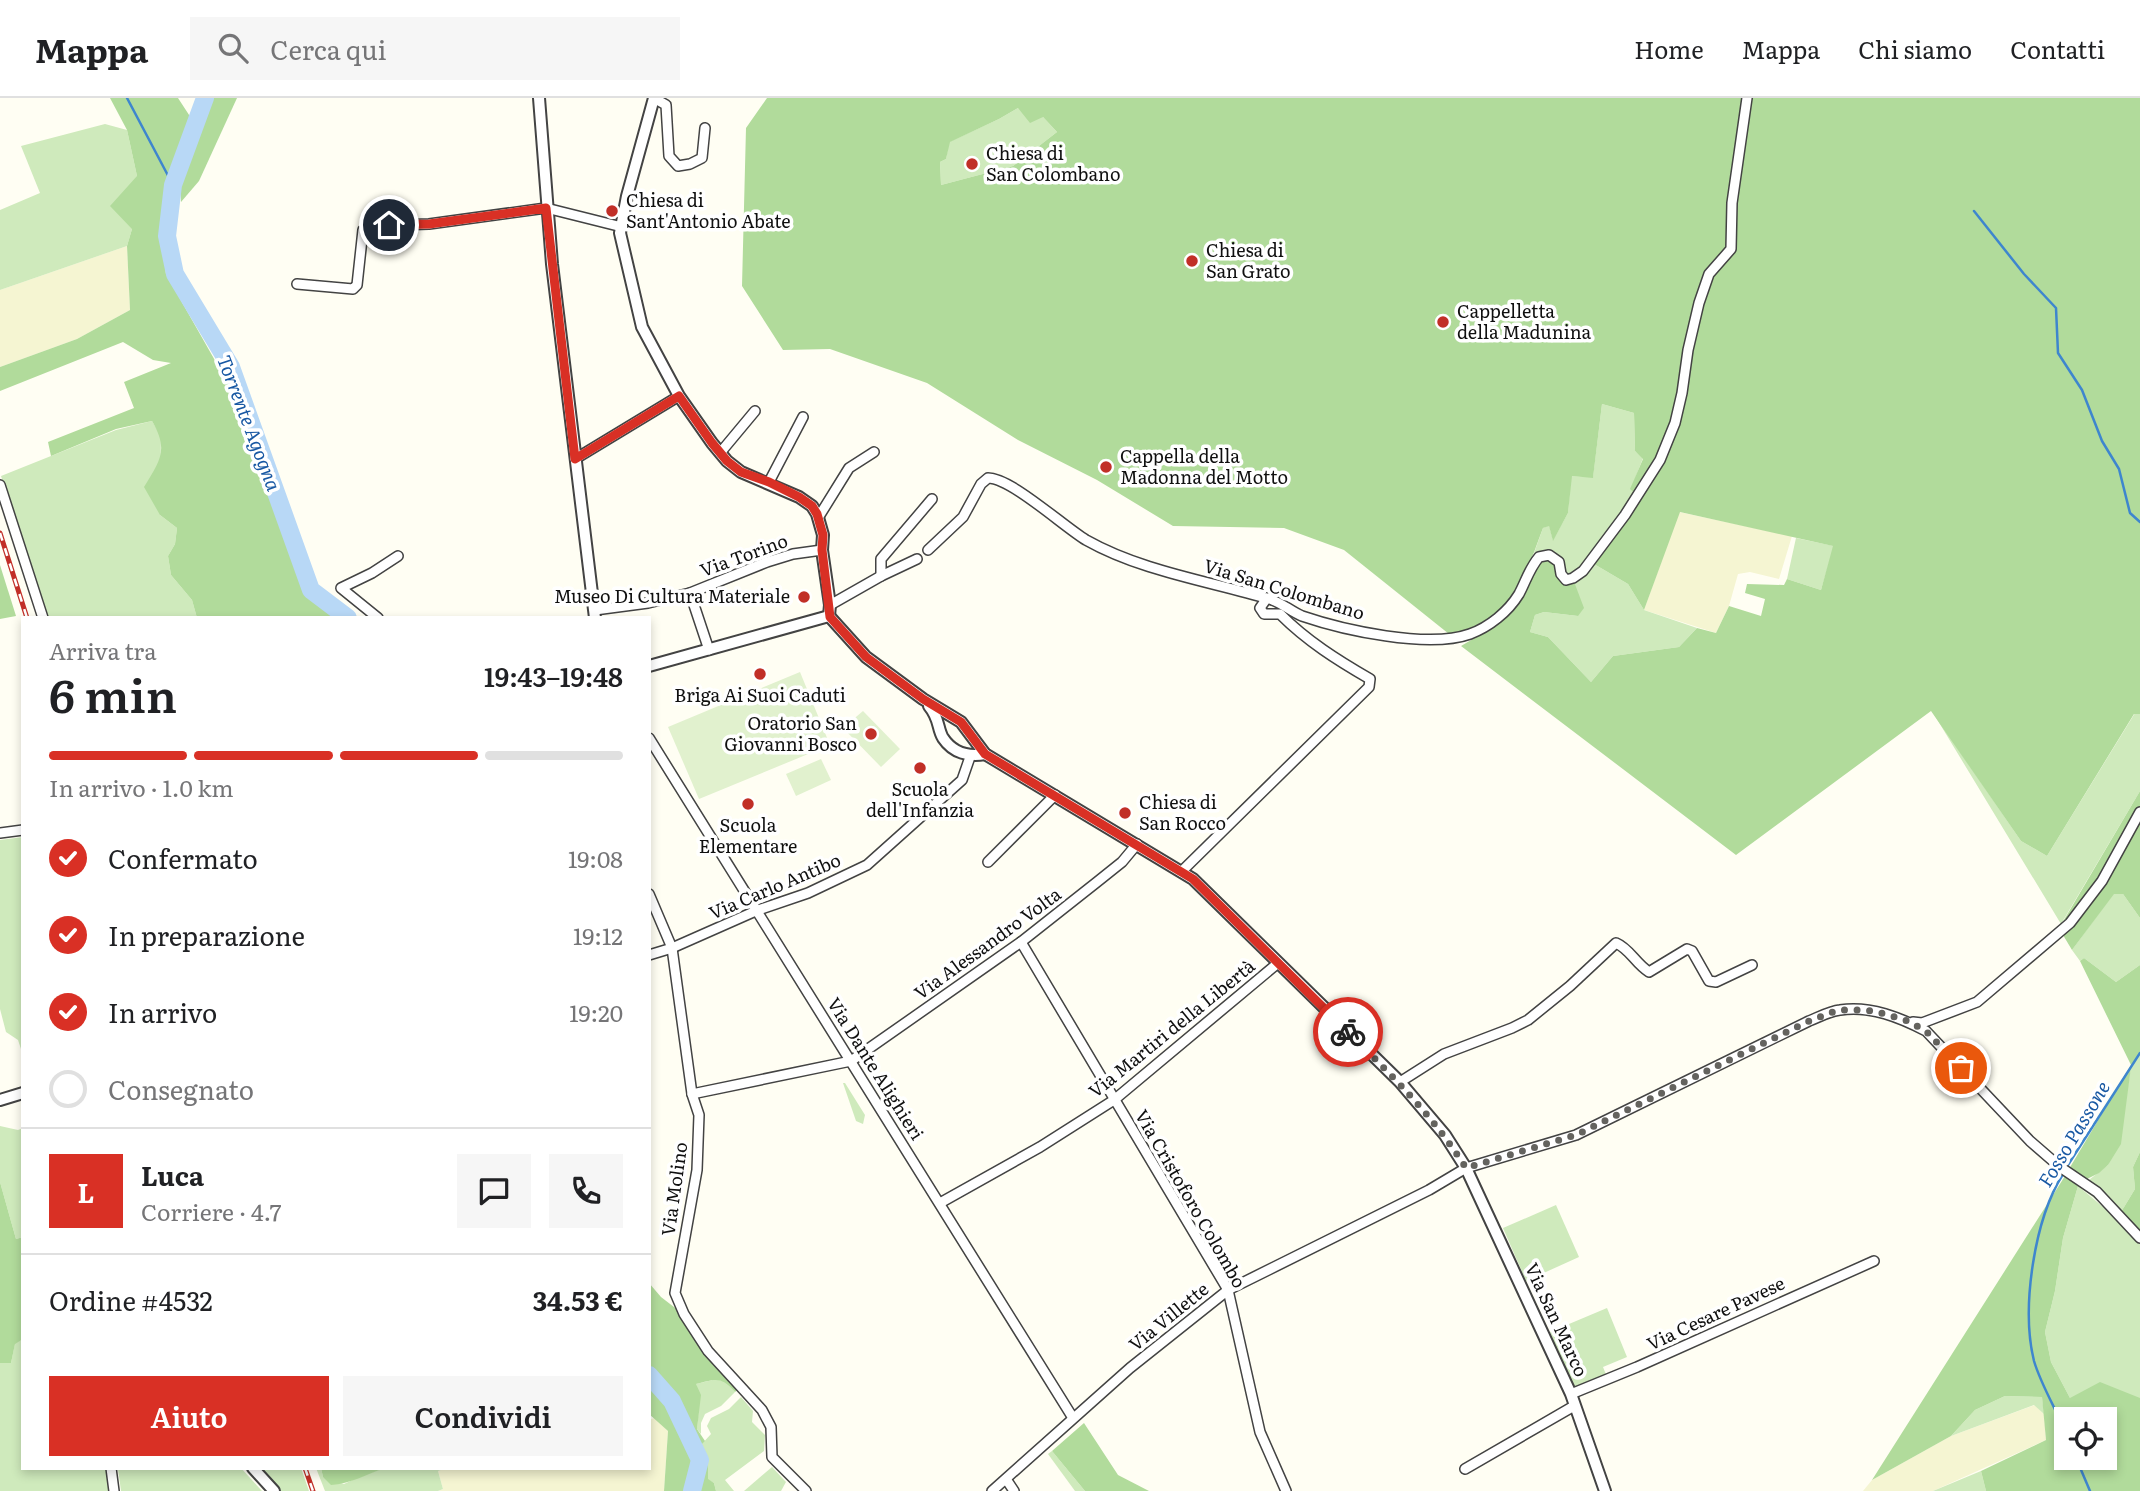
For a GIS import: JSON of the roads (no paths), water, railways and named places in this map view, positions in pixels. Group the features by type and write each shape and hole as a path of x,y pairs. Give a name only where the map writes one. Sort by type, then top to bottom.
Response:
{"street":[{"path":"539,98 546,208 595,614"},
{"path":"705,128 702,158 678,166 669,156 666,105 654,98 621,227 622,242 642,327 679,396 720,453 741,472 769,482 812,506 823,535 822,550 830,611 866,657 923,699 961,722 985,754 970,757 942,737 937,716 923,699"},
{"name":"Via San Colombano","path":"928,550 963,517 981,484 988,478 995,478 1089,541 1140,563 1267,598 1299,615 1339,627 1433,640 1469,634 1498,619 1518,595 1530,568 1539,557 1549,555 1559,562 1561,574 1566,580 1583,570 1625,515 1660,460 1675,423 1699,303 1709,274 1731,249 1732,203 1747,98"},
{"path":"297,284 353,289 357,285 363,230 369,226 429,224 546,208 621,227"},
{"path":"575,459 679,396"},
{"path":"720,453 755,411"},
{"path":"769,482 803,416"},
{"path":"818,518 849,468 874,452"},
{"path":"0,485 42,616"},
{"path":"881,576 881,559 932,499"},
{"name":"Via Torino","path":"595,614 690,593 767,562 793,554 822,550"},
{"path":"376,616 341,588 398,556"},
{"path":"651,665 788,628 830,611 881,576 917,559"},
{"path":"690,593 709,650"},
{"path":"1181,872 1369,687 1370,679 1318,647 1280,614 1264,614 1260,608 1267,598"},
{"name":"Via Dante Alighieri","path":"651,741 1073,1418"},
{"name":"Via San Marco","path":"985,754 1193,879 1400,1082 1445,1135 1466,1168 1571,1394 1605,1491"},
{"name":"Via Carlo Antibo","path":"651,955 758,910 808,893 867,865 962,780 970,757"},
{"path":"988,862 1055,795"},
{"path":"1908,1021 1922,1023 1977,1002 2070,923 2102,881 2140,812"},
{"path":"0,833 21,830"},
{"name":"Via Alessandro Volta","path":"851,1061 1021,942 1122,862 1137,844"},
{"name":"Via Molino","path":"651,899 672,948 692,1094 699,1115 698,1170 675,1293 684,1314 709,1351 762,1410 771,1427 772,1457 806,1491"},
{"name":"Via Cristoforo Colombo","path":"1021,942 1228,1290 1260,1432 1286,1491"},
{"path":"1400,1082 1444,1054 1528,1020 1616,943 1626,947 1636,964 1649,972 1687,949 1692,951 1709,981 1716,982 1752,965"},
{"name":"Via Martiri della Libertà","path":"940,1203 1040,1147 1114,1100 1278,963"},
{"name":"Via Villette","path":"992,1491 1073,1418 1228,1290 1429,1190 1466,1168 1576,1135 1809,1021 1838,1010 1866,1010 1908,1021"},
{"path":"1908,1021 1926,1031 2030,1141 2060,1167 2096,1192 2140,1238"},
{"path":"692,1094 851,1061"},
{"path":"0,1100 21,1094"},
{"name":"Via Cesare Pavese","path":"1571,1394 1874,1261"},
{"path":"1465,1469 1574,1406"},
{"path":"111,1470 114,1491"},
{"path":"255,1470 274,1491"},
{"path":"1006,1479 1014,1491"}],"waterway":[{"path":"127,98 173,185"},
{"name":"Torrente Agogna","path":"205,98 173,185 167,236 175,274 231,367 311,590 345,616"},
{"path":"1974,211 2024,274 2056,308 2058,353 2082,390 2102,441 2119,469 2130,513 2140,522"},
{"name":"Fosso Passone","path":"2066,1168 2140,1053"},
{"name":"Fosso Passone","path":"2054,1407 2034,1361 2029,1316 2038,1239 2044,1215 2063,1174"},
{"name":"Torrente Agogna","path":"651,1377 672,1401 700,1460 692,1491"},
{"name":"Fosso Passone","path":"2081,1470 2090,1491"}],"railway":[{"path":"0,533 26,616"},
{"path":"306,1470 313,1491"}],"place":[{"name":"Chiesa di San Colombano","path":"972,164"},
{"name":"Chiesa di Sant'Antonio Abate","path":"612,211"},
{"name":"Chiesa di San Grato","path":"1192,261"},
{"name":"Cappelletta della Madunina","path":"1443,322"},
{"name":"Cappella della Madonna del Motto","path":"1106,467"},
{"name":"Museo Di Cultura Materiale","path":"804,597"},
{"name":"Briga Ai Suoi Caduti","path":"760,674"},
{"name":"Oratorio San Giovanni Bosco","path":"871,734"},
{"name":"Scuola dell'Infanzia","path":"920,768"},
{"name":"Scuola Elementare","path":"748,804"},
{"name":"Chiesa di San Rocco","path":"1125,813"}]}
